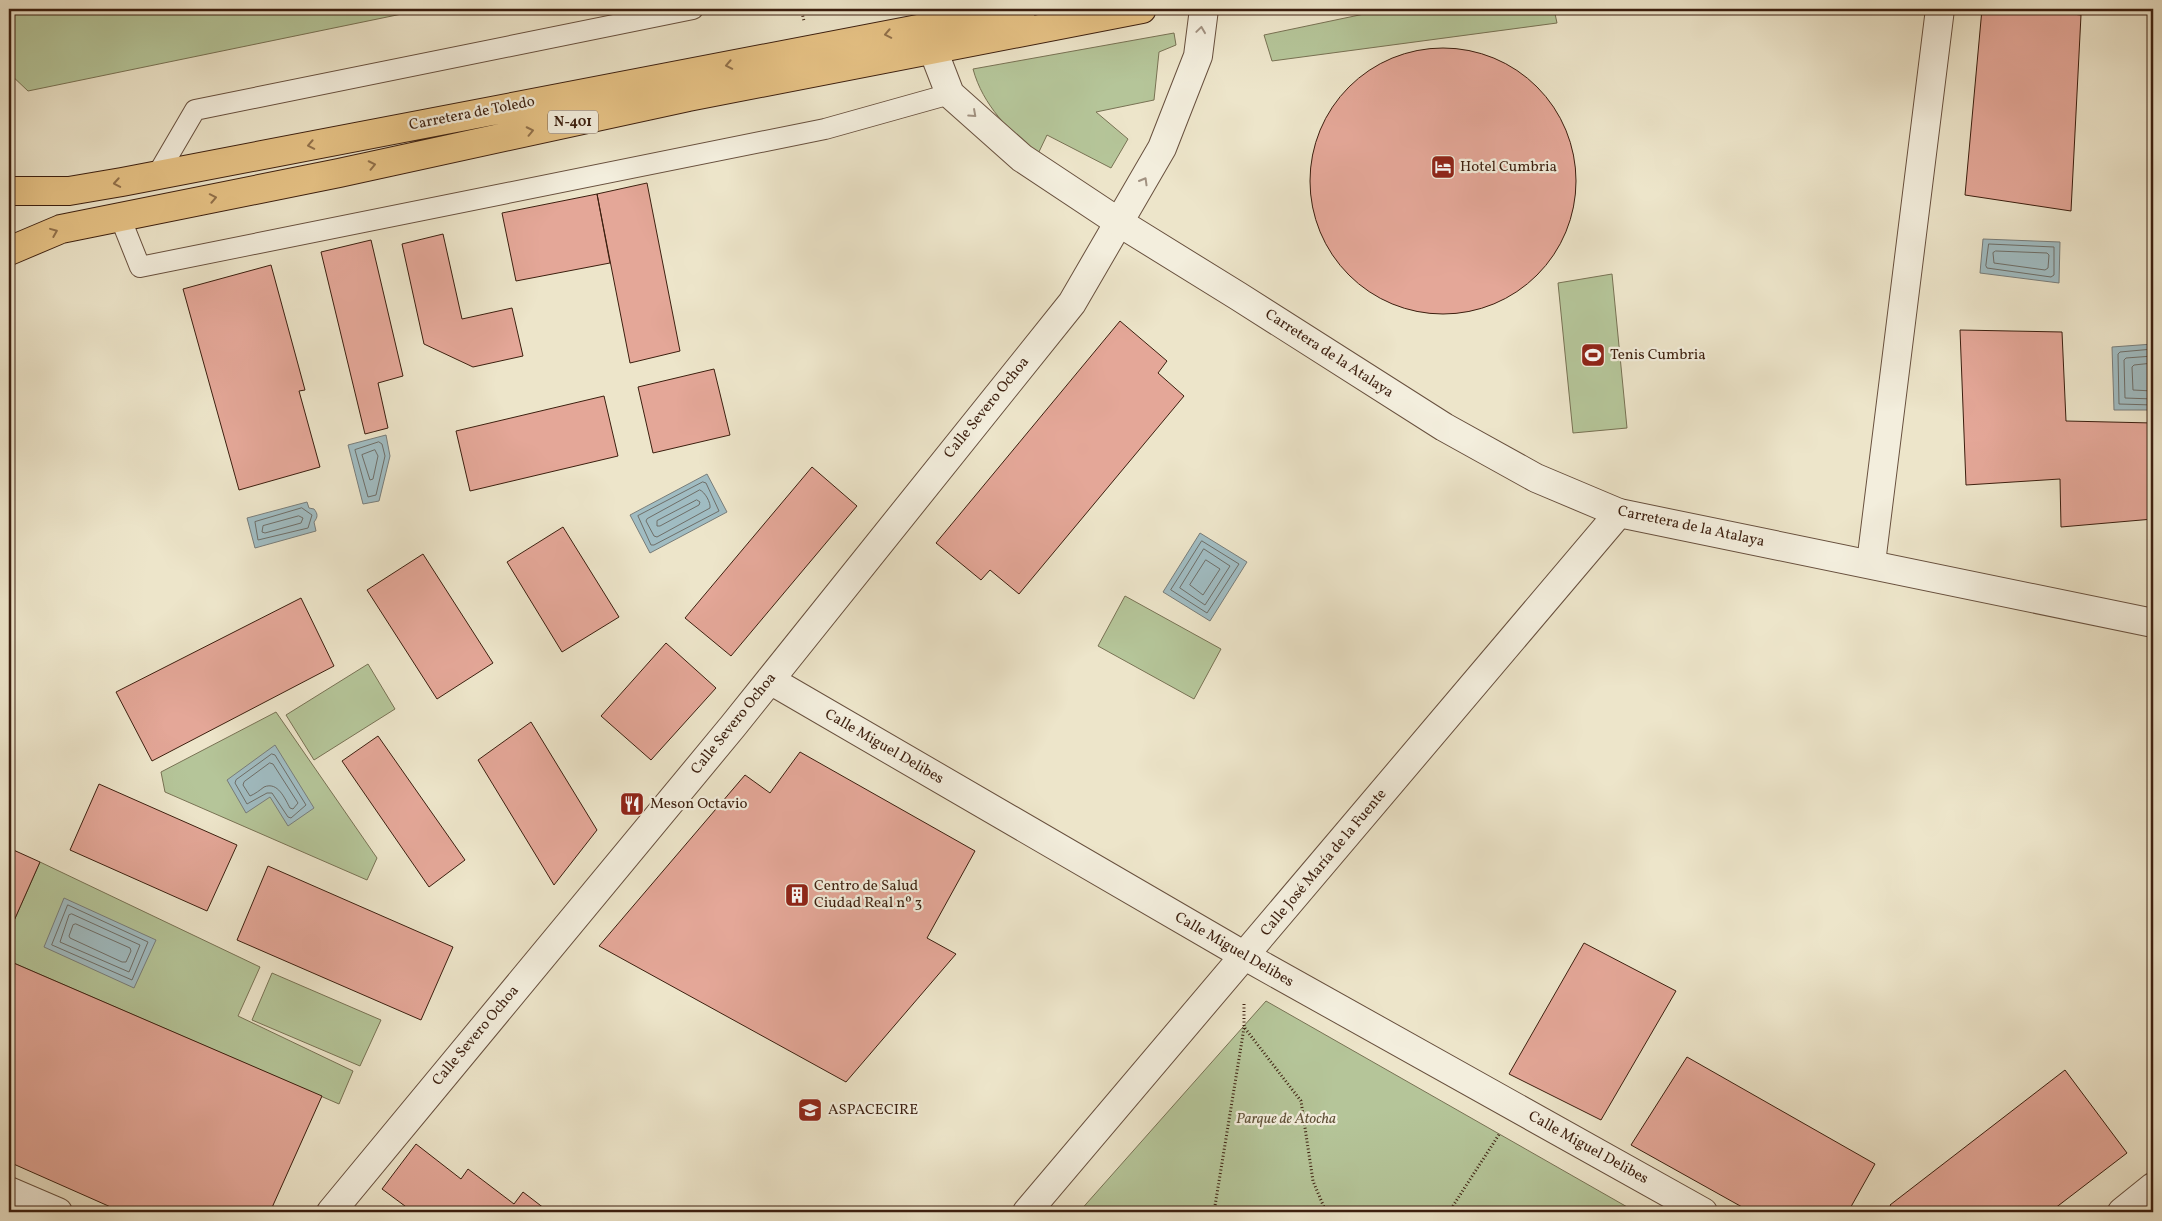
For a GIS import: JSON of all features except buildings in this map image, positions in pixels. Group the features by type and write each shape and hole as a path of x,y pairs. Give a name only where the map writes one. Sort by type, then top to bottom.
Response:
{"highway":[{"name":"Carretera de Toledo","path":"9,191 69,191 809,49 934,29 1022,9"},
{"name":"N-401","path":"9,251 61,229 349,170 688,97 934,29 1142,9"}],"street":[{"name":"Calle Severo Ochoa","path":"331,1212 770,680 1072,303 1162,148 1198,56 1204,9"},
{"path":"1871,563 1940,9"},
{"path":"934,29 950,94"},
{"name":"Carretera de la Atalaya","path":"950,94 1022,158 1120,223 1444,427 1536,478 1619,513 1871,563 2153,623"},
{"name":"Calle José María de la Fuente","path":"1027,1212 1619,513"},
{"name":"Calle Miguel Delibes","path":"770,680 1244,956 1703,1212"},
{"path":"2122,1212 2153,1187"},
{"path":"9,1191 58,1212"}],"lane":[{"path":"157,175 195,110 693,9"},
{"path":"120,217 140,267 825,129 950,94"}],"path":[{"path":"801,9 809,49"},
{"path":"1214,1212 1244,1027 1244,956"},
{"path":"1244,1027 1301,1101 1313,1181 1326,1212"},
{"path":"1449,1212 1503,1129"}],"green space":[{"path":"9,9 426,9 28,91 9,73"},
{"path":"1388,9 1554,9 1557,23 1272,61 1264,35"},
{"path":"1174,33 1176,45 1159,52 1154,100 1096,112 1128,139 1111,168 1047,135 1037,156 999,117 983,95 973,69"},
{"name":"Tenis Cumbria","path":"1612,274 1627,428 1573,433 1558,283"},
{"path":"1125,596 1221,649 1194,699 1098,646"},
{"path":"368,664 395,709 314,760 286,715"},
{"path":"276,712 377,858 367,880 165,792 161,772"},
{"path":"40,862 260,967 238,1016 353,1071 339,1104 9,961 9,932"},
{"path":"272,973 381,1020 360,1066 252,1020"},
{"name":"Parque de Atocha","path":"1266,1001 1636,1212 1079,1212"}],"water":[{"path":"1983,239 2060,242 2059,283 1980,273"},
{"path":"2153,344 2153,410 2114,410 2112,347"},
{"path":"386,435 390,456 379,501 363,504 348,445"},
{"path":"707,474 727,512 650,553 630,515"},
{"path":"307,502 309,508 314,509 317,514 314,522 316,531 255,548 247,518"},
{"path":"1200,533 1247,562 1210,621 1163,592"},
{"path":"275,745 314,808 288,826 270,797 246,813 227,780"},
{"path":"64,898 156,940 134,988 44,947"}],"place":[{"name":"Hotel Cumbria","path":"1443,167"},
{"name":"Tenis Cumbria","path":"1593,355"},
{"name":"Meson Octavio","path":"632,804"},
{"name":"Centro de Salud Ciudad Real nº 3","path":"797,895"},
{"name":"ASPACECIRE","path":"810,1110"}]}
